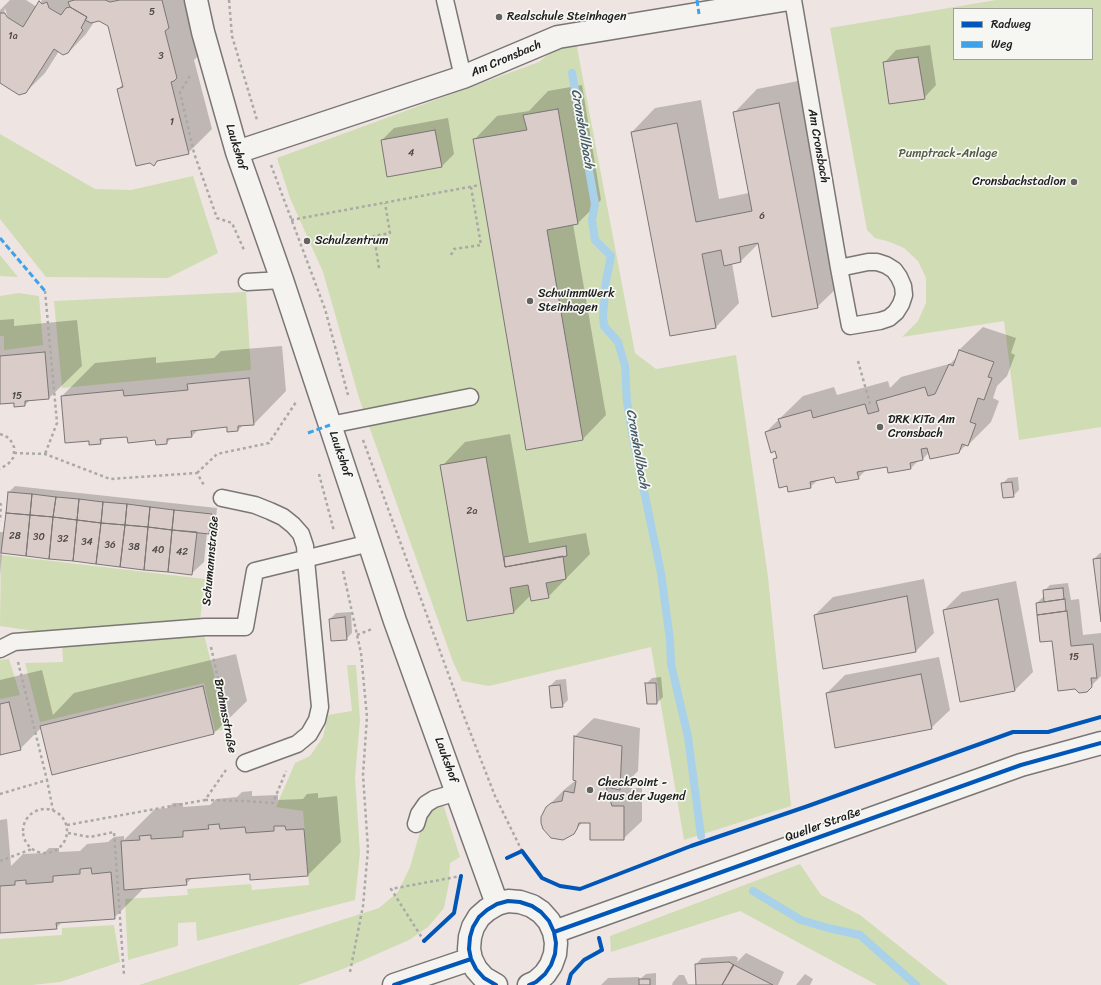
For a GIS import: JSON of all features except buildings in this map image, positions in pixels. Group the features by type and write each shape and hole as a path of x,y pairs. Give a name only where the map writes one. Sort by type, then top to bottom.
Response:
{"street":[{"name":"Laukshof","path":"196,0 203,32 237,152 282,280 396,621 497,904"},
{"name":"Am Cronsbach","path":"237,152 463,77 558,36 783,0"},
{"name":"Queller Straße","path":"554,932 1021,765 1101,743"},
{"path":"496,985 484,978 476,970 471,959 469,948 470,937 473,927 479,917 487,910 497,904 520,902 532,906 541,912 549,921 554,932 556,943 556,954 551,965 545,974 536,982 529,985"},
{"path":"394,985 471,959"}],"lane":[{"path":"445,0 463,77"},
{"name":"Am Cronsbach","path":"792,0 839,268 850,326 880,321 889,318 896,312 904,295 903,286 894,270 877,262 868,262 839,268"},
{"path":"253,282 282,280"},
{"path":"330,425 470,397"},
{"name":"Schumannstraße","path":"215,495 255,505 270,510 283,517 301,534 305,546 306,560"},
{"path":"7,646 205,627 244,627 255,571 339,552 370,543"},
{"name":"Brahmsstraße","path":"245,763 297,744 309,734 317,720 320,707 306,560"},
{"path":"416,824 419,814 426,804 434,799 457,792"}],"path":[{"path":"229,0 232,36 264,144 325,309 348,396 356,420 460,706 495,796 522,851 542,878 560,886 580,889 692,846 1013,732 1048,732"},
{"path":"188,69 190,76 180,92 194,153 217,218 232,223 253,282"},
{"path":"291,220 480,185"},
{"path":"451,255 454,249 481,245 471,187"},
{"path":"379,268 374,236 390,233 385,203"},
{"path":"45,291 56,423 45,454"},
{"path":"858,361 870,404"},
{"path":"14,453 45,454 110,479 196,473 217,454 269,443 299,399 301,406"},
{"path":"0,434 7,437 14,447 13,458 10,463 0,469"},
{"path":"318,470 339,552 361,653 367,717 363,775 368,848 363,906 350,972"},
{"path":"196,473 215,495"},
{"path":"0,503 2,505 0,521"},
{"path":"7,646 47,780 53,810"},
{"path":"67,825 205,800 273,804 297,744"},
{"path":"0,794 47,780"},
{"path":"46,808 53,810 59,814 67,825 68,833 66,840 55,851 47,853 32,849 27,844 24,837 24,823 33,812 39,809 46,808"},
{"path":"68,833 90,837 114,832 124,975"},
{"path":"0,861 32,849"},
{"path":"507,858 522,851"},
{"path":"461,876 454,913 424,941 391,889 461,876"},
{"path":"576,969 584,960 602,950 599,938"}],"green space":[{"name":"Pumptrack-Anlage","path":"996,0 1101,0 1101,427 1019,440 1004,321 902,337 918,321 926,303 926,278 918,261 904,248 875,238 867,230 830,28"},
{"path":"576,42 635,353 656,369 736,355 768,577 791,806 684,840 651,647 489,686 462,681 453,662 359,398 323,272 290,198 277,158 539,62 560,45"},
{"path":"0,134 95,189 131,190 193,176 218,253 168,278 46,277 0,219"},
{"path":"0,255 18,277 0,276"},
{"path":"246,292 251,370 62,388 54,301"},
{"path":"19,293 39,296 43,345 4,350 4,336 0,336 0,296"},
{"path":"1,555 205,579 200,621 41,632 0,626"},
{"path":"203,631 228,729 215,731 204,683 40,722 25,663 63,662 62,642"},
{"path":"9,659 20,695 0,699 0,660"},
{"path":"347,665 356,665 360,720 355,777 360,853 355,900 197,941 196,922 178,923 178,946 128,960 125,899 188,895 187,889 251,884 252,890 309,885 303,811 276,807 295,763 310,756 323,737 328,715 352,711"},
{"path":"443,804 460,857 450,863 449,883 444,908 428,927 409,940 343,969 298,985 139,985 379,908 398,892 410,867 421,828 427,817 434,809"},
{"path":"800,864 821,895 860,915 948,985 877,985 740,911 611,952 610,936"},
{"path":"114,925 120,962 60,982 32,985 0,985 0,939 62,935 62,928"}],"waterway":[{"name":"Cronshollbach","path":"572,73 595,204 592,220 595,240 611,256 606,281 603,317 604,326 618,342 625,366 627,402 661,573 670,640 671,664 688,737 701,836"},
{"name":"Cronshollbach","path":"753,891 801,920 860,935 916,985"}],"marked path":[{"path":"697,0 699,14"},
{"path":"0,238 45,291"},
{"path":"308,433 330,425"}],"cycle path":[{"path":"507,858 522,851 542,878 560,886 580,889 691,846 808,806 1013,732 1048,732 1101,717"},
{"path":"554,932 1021,765 1101,743"},
{"path":"424,941 454,913 461,876"},
{"path":"496,985 484,978 476,969 471,959 469,949 470,937 473,927 479,917 497,904 508,901 520,902 532,906 541,912 549,921 554,932 556,943 555,954 551,965 545,974 536,982 529,985"},
{"path":"568,985 571,974 584,960 602,950 599,938"},
{"path":"394,985 471,959"}],"place":[{"name":"Realschule Steinhagen","path":"499,17"},
{"name":"Cronsbachstadion","path":"1074,182"},
{"name":"Schulzentrum","path":"307,241"},
{"name":"SchwimmWerk Steinhagen","path":"530,301"},
{"name":"DRK KiTa Am Cronsbach","path":"880,427"},
{"name":"CheckPoint - Haus der Jugend","path":"590,790"}]}
